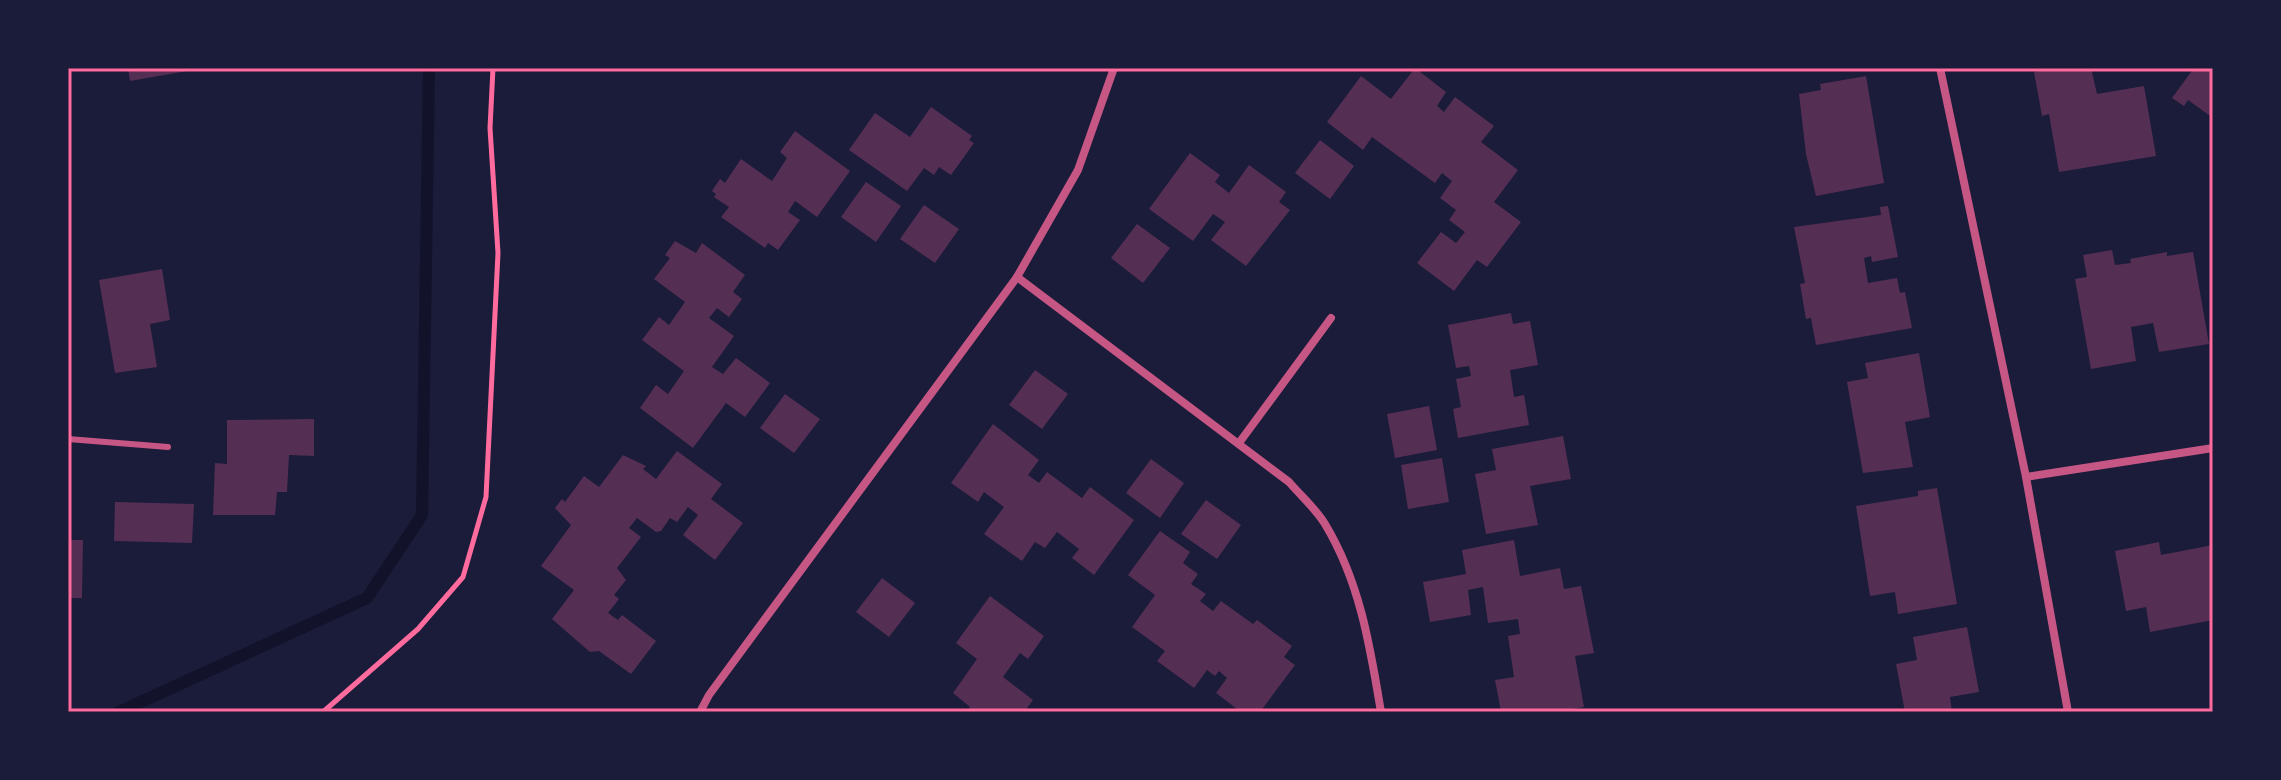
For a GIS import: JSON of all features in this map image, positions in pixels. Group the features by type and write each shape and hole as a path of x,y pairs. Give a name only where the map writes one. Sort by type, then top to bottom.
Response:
{"street":[{"path":"700,712 709,695 1017,277 1078,170 1114,68"},
{"path":"1940,68 2026,477 2068,712"},
{"path":"1017,277 1289,482 1324,521 1352,575 1371,649 1381,712"},
{"path":"1239,443 1331,318"},
{"path":"2026,477 2213,448"}],"lane":[{"path":"68,439 168,447"}],"path":[{"path":"323,712 418,629 463,577 486,497 498,253 490,128 493,68"}],"building":[{"path":"128,68 193,68 193,70 130,81"},
{"path":"1415,68 1446,92 1437,106 1444,112 1455,97 1494,126 1481,142 1518,170 1494,202 1521,222 1487,267 1477,260 1454,291 1417,263 1441,232 1456,243 1465,232 1449,220 1456,210 1440,198 1452,181 1442,173 1435,183 1372,137 1363,150 1327,122 1361,76 1391,99"},
{"path":"2056,68 2091,68 2097,94 2144,86 2156,156 2059,172 2049,114 2042,116 2034,72"},
{"path":"2194,68 2213,68 2213,118 2188,100 2184,106 2172,98"},
{"path":"1866,76 1884,183 1816,196 1806,154 1799,94 1821,90 1820,84"},
{"path":"931,107 972,136 969,140 974,143 951,175 939,167 934,175 924,168 907,191 849,150 875,113 910,137"},
{"path":"795,131 850,171 817,217 795,201 788,212 800,220 778,250 768,243 765,248 721,217 729,207 714,197 716,194 712,191 720,179 725,183 741,159 772,181 787,158 780,152"},
{"path":"1320,140 1354,166 1330,199 1295,173"},
{"path":"1190,153 1220,175 1215,182 1229,193 1249,165 1286,192 1279,202 1290,210 1246,266 1211,240 1225,222 1213,214 1193,241 1149,209"},
{"path":"866,182 901,206 876,242 841,217"},
{"path":"924,205 959,229 935,263 900,239"},
{"path":"1888,206 1898,257 1872,262 1871,256 1864,258 1868,283 1897,278 1900,293 1905,292 1912,328 1816,345 1811,318 1806,319 1800,284 1805,283 1794,227 1881,215 1880,207"},
{"path":"1137,224 1170,248 1143,283 1111,258"},
{"path":"675,241 696,253 702,243 745,275 733,292 742,299 729,317 717,308 709,318 734,336 712,367 723,374 736,358 770,383 745,417 726,403 693,448 640,408 656,385 668,394 684,371 642,340 659,317 669,325 685,302 654,279 670,258 665,255"},
{"path":"2112,250 2115,265 2167,252 2167,256 2193,252 2209,344 2159,352 2153,323 2131,327 2136,361 2091,369 2075,279 2087,277 2083,255"},
{"path":"162,269 170,320 150,324 157,367 115,373 99,280"},
{"path":"1511,313 1513,324 1530,321 1538,365 1510,370 1514,397 1524,395 1529,425 1458,438 1453,409 1461,407 1456,379 1471,376 1469,366 1456,368 1448,325"},
{"path":"1919,353 1930,417 1905,422 1913,467 1863,473 1847,382 1868,378 1865,363"},
{"path":"1035,370 1068,394 1042,429 1009,405"},
{"path":"785,394 820,419 794,453 760,428"},
{"path":"1429,406 1437,450 1395,458 1387,414"},
{"path":"314,419 314,456 289,455 287,492 277,492 275,515 213,515 215,463 227,464 227,420"},
{"path":"993,424 1039,460 1028,475 1039,483 1047,472 1082,498 1090,487 1134,520 1094,575 1072,558 1079,549 1057,532 1045,548 1035,542 1022,561 984,534 1004,507 984,492 978,502 951,483"},
{"path":"1563,436 1571,479 1530,486 1538,525 1486,534 1475,474 1496,470 1492,449"},
{"path":"677,451 722,484 711,499 743,523 715,560 683,535 698,515 688,507 677,522 670,518 661,531 656,532 637,518 629,528 641,537 617,568 626,580 614,595 619,599 608,613 618,620 622,615 656,641 631,674 599,651 590,652 552,619 574,590 541,566 571,525 555,508 562,499 565,502 584,476 599,487 623,455 646,466 643,469 656,479"},
{"path":"1442,458 1449,502 1408,509 1401,465"},
{"path":"1151,459 1184,483 1160,518 1126,493"},
{"path":"1937,488 1957,604 1898,614 1895,592 1870,596 1856,506 1918,496 1918,491"},
{"path":"1206,500 1241,525 1217,559 1181,534"},
{"path":"115,502 194,504 192,543 114,541"},
{"path":"1160,531 1190,552 1183,563 1198,574 1191,584 1206,594 1200,601 1213,611 1221,601 1253,624 1257,620 1292,646 1284,657 1295,665 1260,712 1241,712 1216,693 1227,678 1219,671 1215,676 1207,670 1194,688 1157,661 1165,651 1132,627 1155,595 1128,575"},
{"path":"68,540 83,540 82,598 68,598"},
{"path":"1514,540 1520,576 1560,568 1564,589 1581,586 1594,653 1575,656 1584,707 1555,712 1501,712 1495,680 1514,677 1508,636 1520,634 1518,619 1488,623 1483,587 1468,590 1471,615 1430,622 1423,582 1466,574 1462,550"},
{"path":"2159,542 2161,555 2213,545 2213,620 2150,632 2146,607 2126,611 2115,551"},
{"path":"882,578 915,603 889,637 856,612"},
{"path":"990,596 1044,636 1028,659 1020,653 1003,677 1033,700 1027,708 1032,712 966,712 970,707 953,693 977,659 956,643"},
{"path":"1967,627 1979,692 1950,697 1952,712 1905,712 1896,664 1917,660 1913,637"}],"waterway":[{"path":"119,712 367,598 422,515 429,68"}]}
